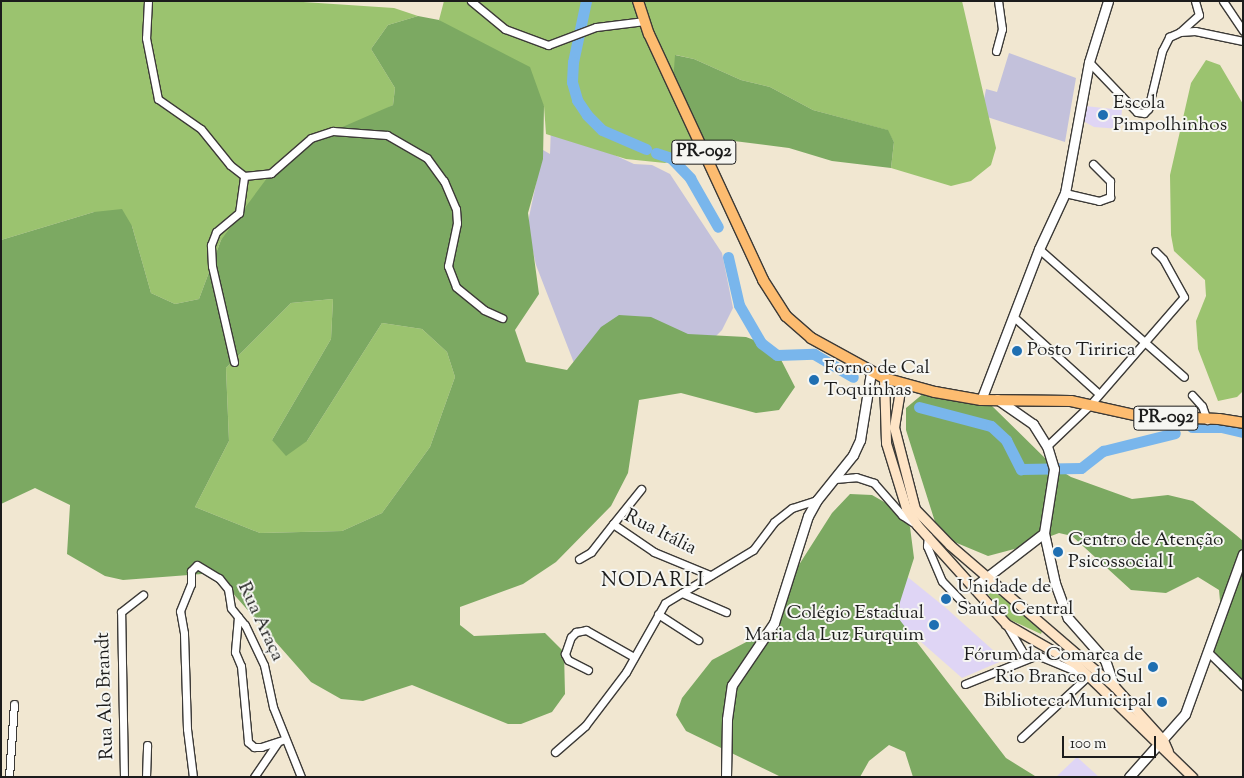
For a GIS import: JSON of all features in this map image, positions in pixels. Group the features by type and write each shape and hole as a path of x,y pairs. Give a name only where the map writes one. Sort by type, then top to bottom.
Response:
{"main road":[{"name":"PR-092","path":"638,1 645,21 749,252 775,300 786,316 811,338 871,372 900,384 981,400 1071,401 1139,416 1243,423"},
{"path":"884,378 886,443 906,508 917,525 1006,624 1076,664 1161,743"},
{"path":"900,384 894,428 912,504 922,517 987,576 1054,632 1114,686 1192,777"},
{"path":"1046,646 1054,632"}],"street":[{"path":"148,1 146,38 158,99 201,128 230,166 244,176 278,169 296,149 320,134 333,131 387,135 427,158 444,181 456,210 457,223 448,254 451,277 461,293 484,310 502,318"},
{"path":"471,1 505,29 548,45 596,27 645,21"},
{"path":"996,51 1002,29 998,1"},
{"path":"981,400 1015,318 1039,249 1066,193 1089,62 1108,1"},
{"path":"1089,62 1137,112 1148,109 1166,40 1180,32 1199,14 1195,1"},
{"path":"1222,1 1243,31"},
{"path":"1180,32 1206,32 1243,41"},
{"path":"1066,193 1099,201 1110,197 1110,182 1093,164"},
{"path":"234,362 212,266 211,245 216,232 239,213 244,176"},
{"path":"1039,249 1144,344 1184,377"},
{"path":"1047,446 1090,405 1184,296 1155,251"},
{"path":"1015,318 1099,394"},
{"path":"726,777 727,719 732,685 774,623 808,516 817,500 835,479 860,440 871,372"},
{"path":"1192,395 1202,406 1207,420"},
{"path":"996,399 1033,424 1047,446 1054,470 1044,532 1055,583 1068,618 1105,660 1114,686"},
{"path":"835,479 856,477 874,483 902,515 917,525"},
{"path":"613,524 641,489"},
{"path":"555,752 585,726 634,657 665,603 753,550 774,522 792,508 817,500"},
{"name":"Rua Itália","path":"579,559 591,552 613,524 654,552 710,576"},
{"path":"974,587 1044,532"},
{"path":"928,536 927,546 942,581 968,608"},
{"path":"1129,777 1185,714 1243,554"},
{"name":"Rua Araça","path":"193,777 187,729 184,633 180,611 192,578 191,571 197,565 219,578 228,589 231,608 238,617 264,665 270,698 301,777"},
{"path":"682,592 726,612"},
{"name":"Rua Alo Brandt","path":"124,777 121,612 142,596"},
{"path":"658,614 698,640"},
{"path":"238,617 235,652 241,666 248,742 254,747 285,739"},
{"path":"1006,624 1026,657"},
{"path":"588,670 568,660 565,654 571,637 576,632 586,630 634,657"},
{"path":"1208,652 1243,686"},
{"path":"965,684 1026,657 1037,655 1088,676 1021,738"},
{"path":"9,777 14,704"},
{"path":"254,777 278,742"},
{"name":"Rua Alo Brandt","path":"146,777 147,746"}],"shaded area":[{"path":"1009,53 1076,78 1065,142 981,115 986,89 997,92"},
{"name":"Escola Pimpolhinhos","path":"1085,106 1122,110 1120,129 1094,127 1083,121"},
{"path":"551,126 634,164 652,165 670,174 722,253 733,308 722,330 707,345 574,363 536,265 529,234 529,217 543,150 550,154"},
{"name":"Colégio Estadual Maria da Luz Furquim","path":"899,570 946,608 1004,660 962,678 871,598"},
{"path":"1077,757 1099,777 1056,777"}],"green space":[{"path":"1,1 288,1 394,8 418,16 388,25 371,49 395,88 393,105 367,119 221,240 199,299 175,304 151,293 132,226 94,212 1,240"},
{"path":"444,1 962,1 996,148 991,165 971,181 951,186 891,168 894,142 887,130 813,110 770,87 741,80 694,59 676,55 673,81 708,148 665,163 626,159 546,134 544,106 439,20"},
{"path":"418,16 439,20 530,67 544,106 543,159 528,213 539,294 515,330 526,362 567,370 601,327 619,315 651,317 688,334 746,337 775,348 795,387 779,410 756,413 681,393 639,400 628,473 611,506 556,562 523,584 460,607 460,625 474,636 545,633 564,652 565,694 552,712 521,724 508,724 412,685 363,701 341,699 311,682 215,573 123,580 105,576 67,554 70,505 35,488 1,504 1,240 94,212 122,209 132,226 151,293 175,304 199,299 221,240 276,166 308,142 393,105 395,88 371,49 388,25","holes":["333,299 331,339 272,440 286,456 307,441 382,323 422,329 447,352 455,377 430,447 382,513 342,531 260,533 195,507 229,441 226,368 291,303"]},
{"path":"675,55 694,59 741,80 770,87 813,110 888,130 894,142 891,168 832,161 789,148 734,141 708,148 673,81"},
{"path":"1206,60 1220,65 1243,104 1243,391 1237,397 1218,401 1198,349 1196,321 1206,296 1205,280 1174,251 1171,235 1170,175 1191,83"},
{"path":"333,299 331,339 272,440 307,441 382,323 422,329 447,352 455,377 430,447 382,513 342,531 260,533 195,507 229,441 226,368 291,303"},
{"path":"924,393 954,394 992,406 1053,466 1071,477 1132,499 1168,495 1193,501 1243,541 1243,682 1219,671 1212,643 1222,623 1219,590 1198,577 1166,593 1131,590 1072,536 1059,533 1022,547 988,556 952,541 936,525 906,430 906,408"},
{"path":"850,494 872,495 900,511 910,527 914,558 900,602 899,619 1006,758 1035,776 913,777 905,752 889,745 869,761 860,777 781,777 686,731 676,715 682,698 712,660 752,639 767,627 781,593 832,513"},
{"path":"987,586 1043,629 1041,634 1006,618 985,590"}],"waterway":[{"path":"586,1 573,62 572,82 577,100 587,115 602,130 646,149"},
{"path":"656,153 671,158 690,178 718,227"},
{"path":"728,257 739,305 761,343 777,355 814,354 853,377"},
{"path":"919,407 991,426 1006,440 1021,469 1081,468 1103,451 1175,433"},
{"path":"1192,427 1221,427 1243,432"}],"place":[{"name":"Escola Pimpolhinhos","path":"1103,115"},
{"name":"Posto Tiririca","path":"1017,351"},
{"name":"Forno de Cal Toquinhas","path":"814,380"},
{"name":"Centro de Atenção Psicossocial I","path":"1058,552"},
{"name":"Unidade de Saúde Central","path":"946,599"},
{"name":"Colégio Estadual Maria da Luz Furquim","path":"934,625"},
{"name":"Fórum da Comarca de Rio Branco do Sul","path":"1153,667"},
{"name":"Biblioteca Municipal","path":"1162,702"}],"district":[{"name":"NODARI I","path":"653,581"}]}
